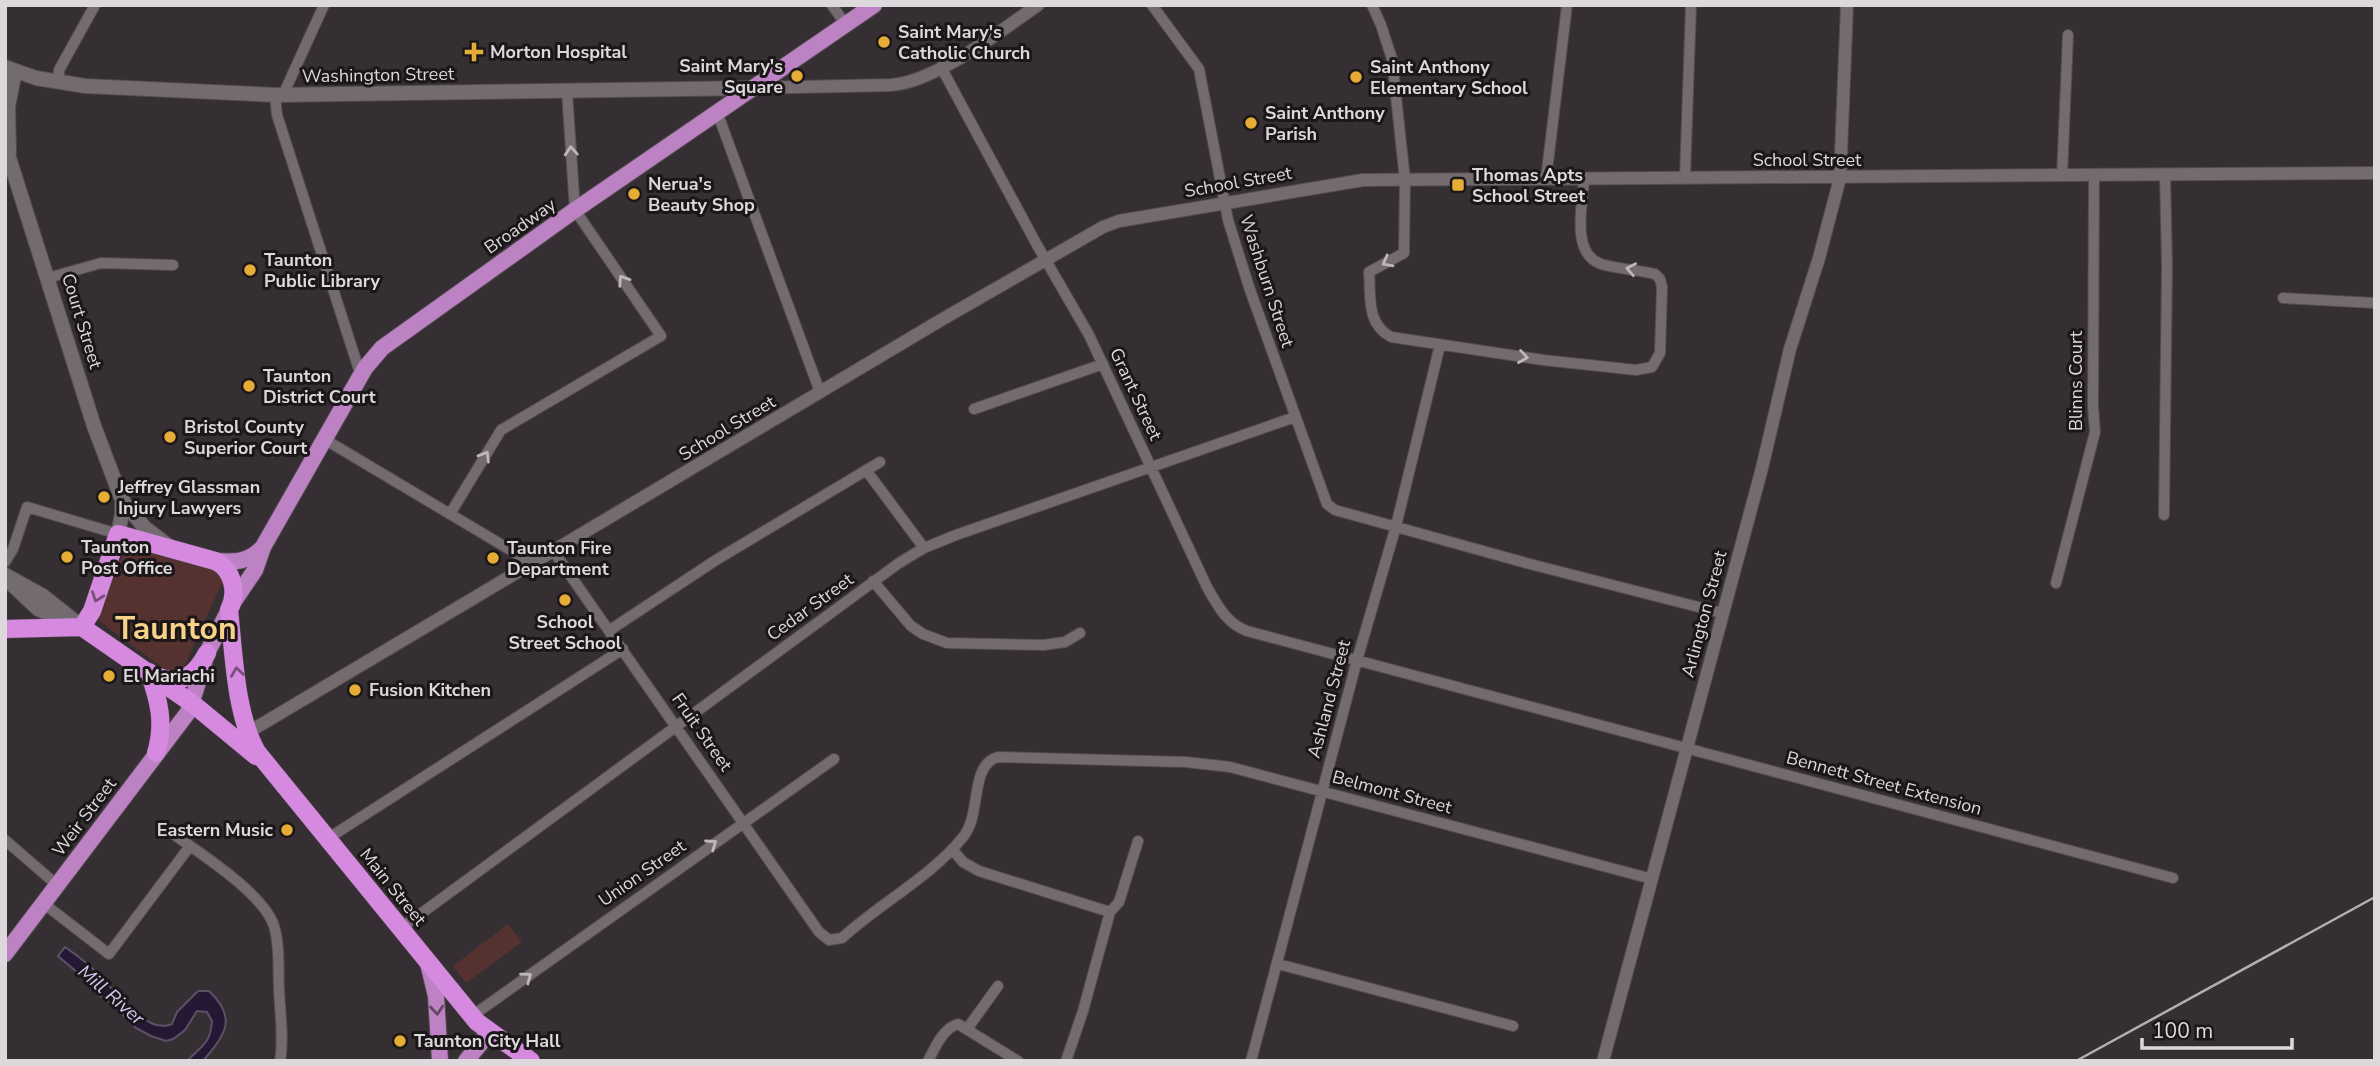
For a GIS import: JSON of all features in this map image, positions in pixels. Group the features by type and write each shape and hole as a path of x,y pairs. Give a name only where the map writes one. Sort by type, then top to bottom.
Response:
{"highway":[{"path":"82,627 92,611 118,534 215,561 225,568 232,578 231,607"},
{"name":"Main Street","path":"231,607 247,733 266,765 472,1016 489,1033 531,1061"},
{"path":"5,629 82,627 149,672 170,680 180,681 196,669 207,653"},
{"path":"149,672 161,713 156,753"},
{"name":"Main Street","path":"149,672 194,704 266,765"},
{"path":"214,720 233,731 247,733"}],"main road":[{"name":"Broadway","path":"231,607 255,570 263,547 324,439 361,376 382,348 575,210 874,5"},
{"name":"Washington Street","path":"10,69 59,82 97,87 279,95 754,88"},
{"name":"Court Street","path":"10,69 7,149 94,426 122,500 144,527 180,552"},
{"name":"Court Street","path":"118,534 122,500"},
{"path":"215,561 244,561 263,547"},
{"path":"5,576 43,596 82,627"},
{"path":"194,704 207,653 231,607"},
{"name":"Weir Street","path":"5,954 194,704"},
{"path":"427,961 436,996 440,1052 446,1058 462,1060 489,1033"}],"street":[{"path":"59,82 59,70 94,5"},
{"path":"324,5 279,95 277,115 361,376"},
{"path":"832,5 846,25"},
{"path":"754,88 895,85 917,79 983,43 1038,5"},
{"name":"Washburn Street","path":"1152,5 1199,69 1224,203 1250,290 1327,504 1335,510 1396,526"},
{"path":"1372,5 1392,59 1405,180 1404,253 1369,272 1372,312 1379,329 1391,337 1440,345 1636,370 1652,367 1660,353 1660,279 1655,274 1603,264 1588,255 1581,236 1584,179"},
{"path":"1546,179 1567,5"},
{"path":"1685,177 1691,5"},
{"name":"Arlington Street","path":"1603,1061 1762,468 1790,349 1840,178 1847,5"},
{"path":"2062,176 2068,35"},
{"name":"Grant Street","path":"941,67 1045,261 1084,327 1207,587 1230,622 1247,631 1687,747"},
{"path":"450,514 501,430 661,336 575,210 568,92"},
{"path":"717,113 820,393"},
{"name":"School Street","path":"247,733 820,393 1115,222 1354,181 2375,173"},
{"path":"2164,515 2167,266 2165,174"},
{"name":"Blinns Court","path":"2056,583 2095,432 2094,175"},
{"path":"48,278 102,262 173,265"},
{"path":"2283,298 2375,303"},
{"name":"Ashland Street","path":"1251,1061 1357,660 1396,526 1440,345"},
{"path":"974,408 1103,364"},
{"name":"Cedar Street","path":"400,929 873,581 924,548 1295,417"},
{"path":"324,439 534,564"},
{"path":"610,630 716,560 880,462"},
{"path":"866,470 924,548"},
{"path":"5,562 13,549 27,507 118,534"},
{"path":"1396,526 1526,563 1722,613"},
{"name":"Fruit Street","path":"554,552 819,932 830,940 842,938 952,849"},
{"path":"873,581 911,626 923,634 947,643 1044,645 1065,642 1080,633"},
{"path":"327,839 622,649"},
{"name":"Bennett Street Extension","path":"1687,747 2173,878"},
{"name":"Belmont Street","path":"952,849 968,831 980,773 992,759 1008,757 1192,762 1230,767 1652,879"},
{"name":"Union Street","path":"472,1016 834,759"},
{"path":"166,829 248,891 273,923 281,1030 280,1061"},
{"path":"5,840 57,885"},
{"path":"1066,1061 1083,1011 1110,912 1119,902 1138,841"},
{"path":"43,903 109,954 190,846"},
{"path":"952,849 963,862 979,871 1110,912"},
{"path":"1278,964 1513,1026"},
{"path":"967,1029 998,986"},
{"path":"928,1061 950,1027 958,1024 1018,1061"}],"shaded area":[{"path":"127,546 217,572 223,581 181,674 174,676 99,621"},
{"path":"508,924 522,942 466,983 453,966"}],"water":[{"name":"Mill River","path":"65,947 92,968 130,1008 151,1023 162,1026 172,1024 177,1012 198,991 209,991 218,1001 226,1018 222,1035 203,1061 187,1061 209,1035 212,1021 207,1012 197,1011 185,1030 173,1039 166,1041 151,1036 136,1028 58,956"}],"railway":[{"path":"2076,1061 2375,897"}],"place":[{"name":"Saint Mary's Catholic Church","path":"884,42"},
{"name":"Morton Hospital","path":"474,52"},
{"name":"Saint Mary's Square","path":"797,76"},
{"name":"Saint Anthony Elementary School","path":"1356,77"},
{"name":"Saint Anthony Parish","path":"1251,123"},
{"name":"Thomas Apts School Street","path":"1458,185"},
{"name":"Nerua's Beauty Shop","path":"634,194"},
{"name":"Taunton Public Library","path":"250,270"},
{"name":"Taunton District Court","path":"249,386"},
{"name":"Bristol County Superior Court","path":"170,437"},
{"name":"Jeffrey Glassman Injury Lawyers","path":"104,497"},
{"name":"Taunton Post Office","path":"67,557"},
{"name":"Taunton Fire Department","path":"493,558"},
{"name":"School Street School","path":"565,600"},
{"name":"El Mariachi","path":"109,676"},
{"name":"Fusion Kitchen","path":"355,690"},
{"name":"Eastern Music","path":"287,830"},
{"name":"Taunton City Hall","path":"400,1041"}],"district":[{"name":"Taunton","path":"176,628"}]}
